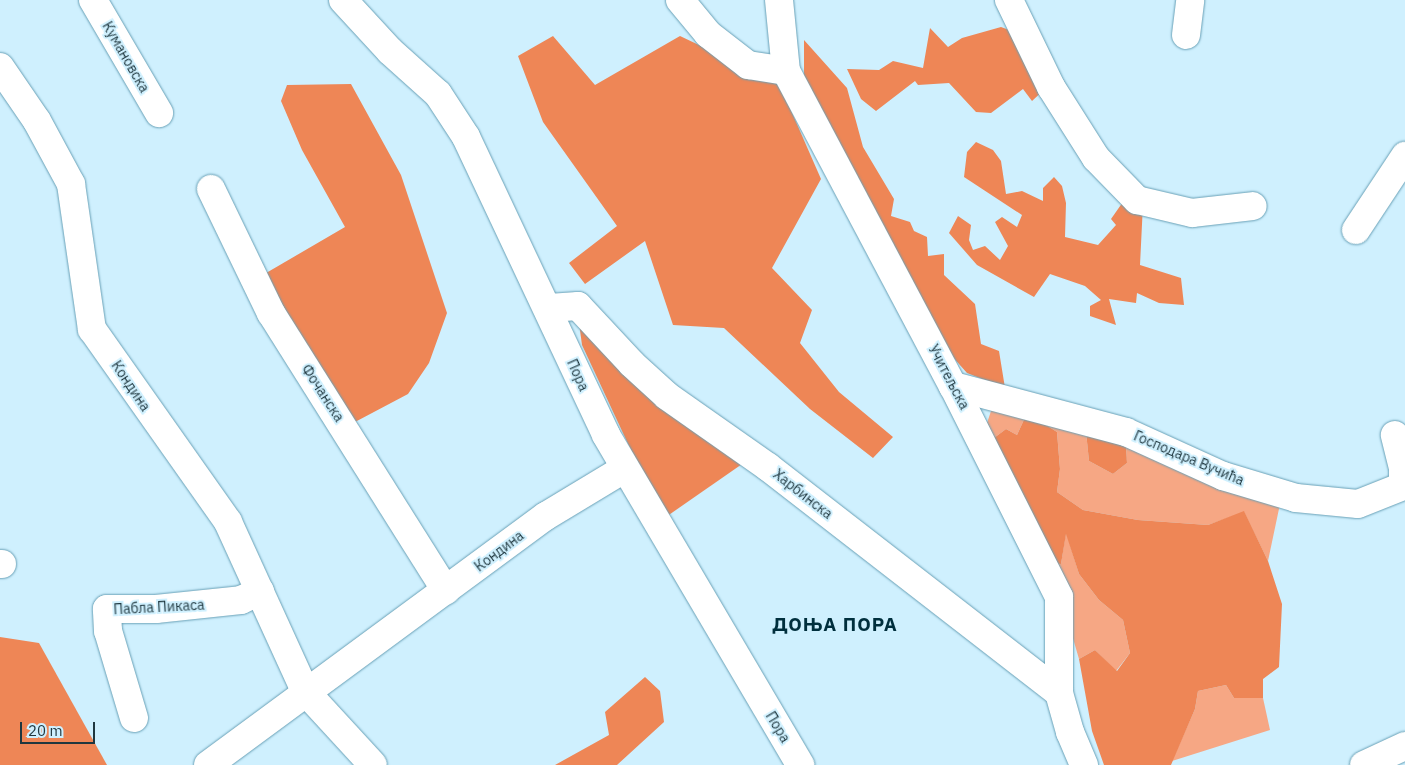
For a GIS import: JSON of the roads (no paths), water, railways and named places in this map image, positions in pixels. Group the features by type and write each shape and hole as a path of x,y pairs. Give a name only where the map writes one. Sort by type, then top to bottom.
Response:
{"street":[{"name":"Кумановска","path":"93,0 159,113"},
{"name":"Пора","path":"343,0 390,51 438,94 454,117 480,163 549,308 583,388 624,469 800,765"},
{"path":"680,0 708,34 748,65 786,71"},
{"name":"Учитељска","path":"779,0 786,71 953,386 1058,597 1059,693 1070,732 1084,765"},
{"path":"1009,0 1051,87 1091,150 1137,200 1192,213 1253,206"},
{"path":"1186,35 1190,0"},
{"name":"Кондина","path":"0,67 37,121 71,184 92,329 228,522 305,691 373,765"},
{"path":"1356,230 1405,156"},
{"name":"Фочанска","path":"211,189 271,313 446,591"},
{"name":"Харбинска","path":"549,308 570,304 585,311 632,364 667,396 768,467 1059,693"},
{"name":"Господара Вучића","path":"953,386 1126,432 1223,476 1296,498 1358,504 1403,486 1403,468 1395,435"},
{"name":"Кондина","path":"305,691 446,591 546,516 624,469"},
{"name":"Пабла Пикаса","path":"134,718 108,631 107,609 156,609 241,600 260,591"},
{"path":"208,765 305,691"},
{"path":"1364,765 1405,746"}],"district":[{"name":"ДОЊА ПОРА","path":"835,625"}]}
